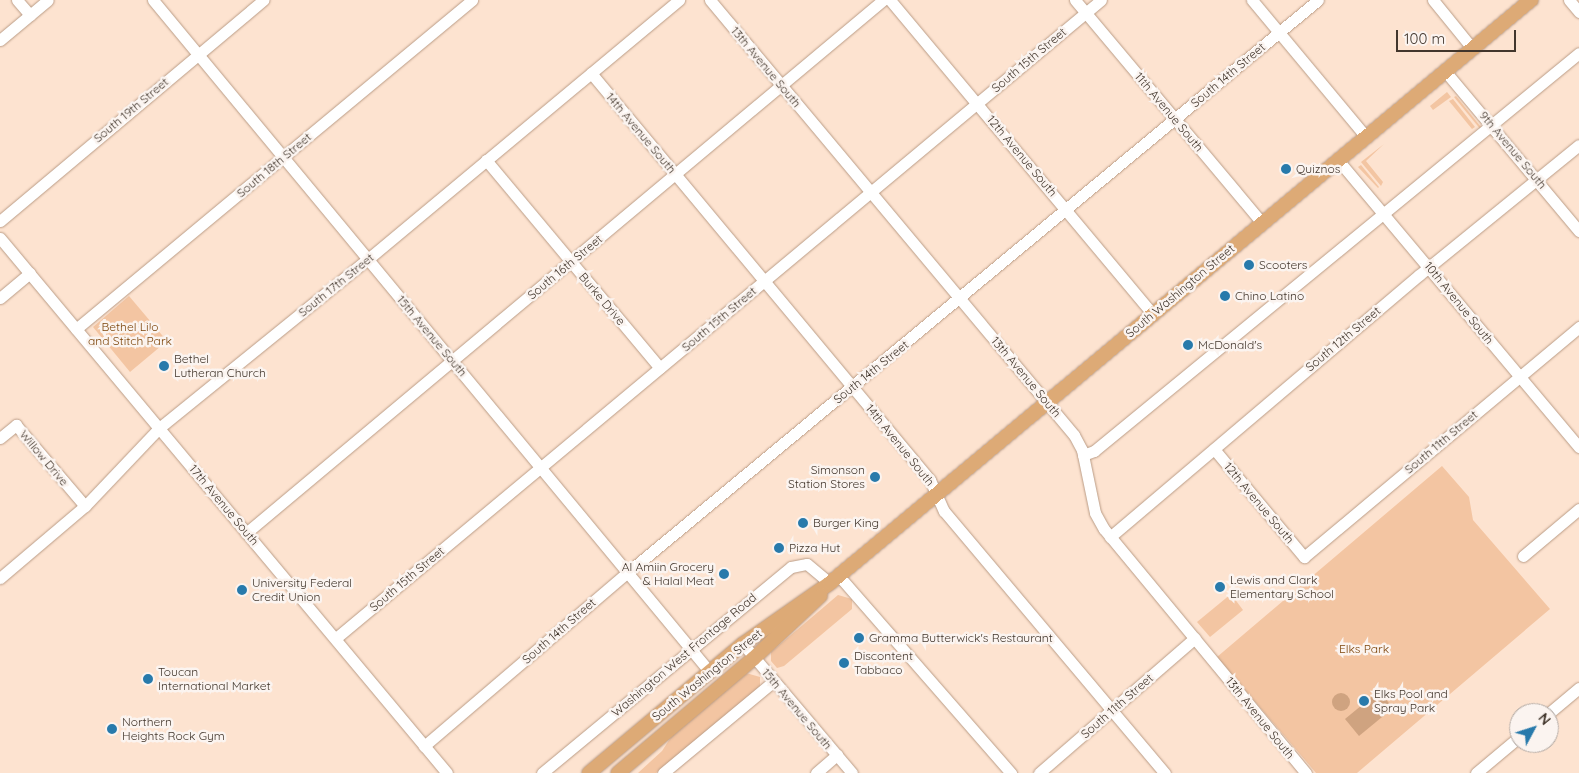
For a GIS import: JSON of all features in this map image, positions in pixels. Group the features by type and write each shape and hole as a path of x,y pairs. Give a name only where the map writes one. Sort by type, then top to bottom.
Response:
{"main road":[{"name":"South Washington Street","path":"589,773 743,644 834,580 1531,0"},
{"name":"South Washington Street","path":"618,773 791,626 834,580"}],"street":[{"path":"17,0 30,15"},
{"path":"0,40 48,0"},
{"name":"15th Avenue South","path":"153,0 542,466 710,672"},
{"name":"South 19th Street","path":"0,221 263,0"},
{"name":"South 18th Street","path":"76,329 472,0"},
{"name":"South 17th Street","path":"0,578 85,506 159,428 368,259 679,0"},
{"name":"13th Avenue South","path":"710,0 1074,435 1083,455 1095,513 1110,537 1306,773"},
{"name":"South 16th Street","path":"246,533 884,0"},
{"name":"12th Avenue South","path":"890,0 1153,314"},
{"name":"11th Avenue South","path":"1075,0 1262,223"},
{"name":"South 15th Street","path":"336,638 1101,0"},
{"path":"1252,0 1366,136"},
{"name":"South 14th Street","path":"424,746 628,572 960,299 1318,0"},
{"path":"1433,0 1472,48"},
{"path":"1569,0 1579,12"},
{"path":"1083,455 1094,451 1385,215 1579,53"},
{"name":"9th Avenue South","path":"1445,71 1492,124 1579,230"},
{"name":"14th Avenue South","path":"591,74 853,387 937,493 944,511 1165,773"},
{"name":"South 12th Street","path":"1110,537 1430,267 1579,146"},
{"name":"Burke Drive","path":"486,160 660,368"},
{"name":"10th Avenue South","path":"1338,160 1430,267 1579,447"},
{"name":"17th Avenue South","path":"0,238 447,773"},
{"path":"0,298 30,273"},
{"name":"South 11th Street","path":"1304,557 1579,327"},
{"name":"Willow Drive","path":"0,438 16,425 85,506"},
{"name":"12th Avenue South","path":"1214,449 1304,557"},
{"path":"1523,556 1579,509"},
{"name":"Washington West Frontage Road","path":"542,773 797,564 814,567 834,580 1012,773"},
{"name":"South 11th Street","path":"1038,773 1195,638"},
{"name":"15th Avenue South","path":"743,644 852,773"},
{"path":"663,773 774,681"},
{"path":"1559,705 1579,688"},
{"path":"1476,773 1509,746"},
{"path":"816,773 837,755"}],"green space":[{"path":"1447,92 1451,97 1433,110 1430,106"},
{"path":"1456,96 1481,127 1481,130 1454,97"},
{"path":"1453,99 1475,127 1472,129 1449,101"},
{"path":"1384,144 1366,161 1383,182 1381,186 1361,162"},
{"path":"1361,165 1379,187 1378,188 1358,167"},
{"name":"Bethel Lilo and Stitch Park","path":"129,296 167,341 130,372 93,327"},
{"name":"Elks Park","path":"1442,466 1469,497 1473,520 1550,609 1357,773 1316,773 1217,657"},
{"path":"1231,594 1243,610 1210,637 1197,622"},
{"path":"838,595 852,599 852,609 784,666 777,668 771,661 771,652"},
{"path":"746,673 760,677 760,687 656,773 638,773 662,751 673,734"}],"shaded area":[{"path":"1379,691 1393,708 1359,736 1345,719"},
{"path":"1341,693 1347,696 1350,702 1347,708 1341,711 1335,708 1332,702 1335,696"}],"place":[{"name":"Quiznos","path":"1286,169"},
{"name":"Scooters","path":"1249,265"},
{"name":"Chino Latino","path":"1225,296"},
{"name":"McDonald's","path":"1188,345"},
{"name":"Bethel Lutheran Church","path":"164,366"},
{"name":"Simonson Station Stores","path":"875,477"},
{"name":"Burger King","path":"803,523"},
{"name":"Pizza Hut","path":"779,548"},
{"name":"Al Amiin Grocery & Halal Meat","path":"724,574"},
{"name":"Lewis and Clark Elementary School","path":"1220,587"},
{"name":"University Federal Credit Union","path":"242,590"},
{"name":"Gramma Butterwick's Restaurant","path":"859,638"},
{"name":"Discontent Tabbaco","path":"844,663"},
{"name":"Toucan International Market","path":"148,679"},
{"name":"Elks Pool and Spray Park","path":"1364,701"},
{"name":"Northern Heights Rock Gym","path":"112,729"}]}
